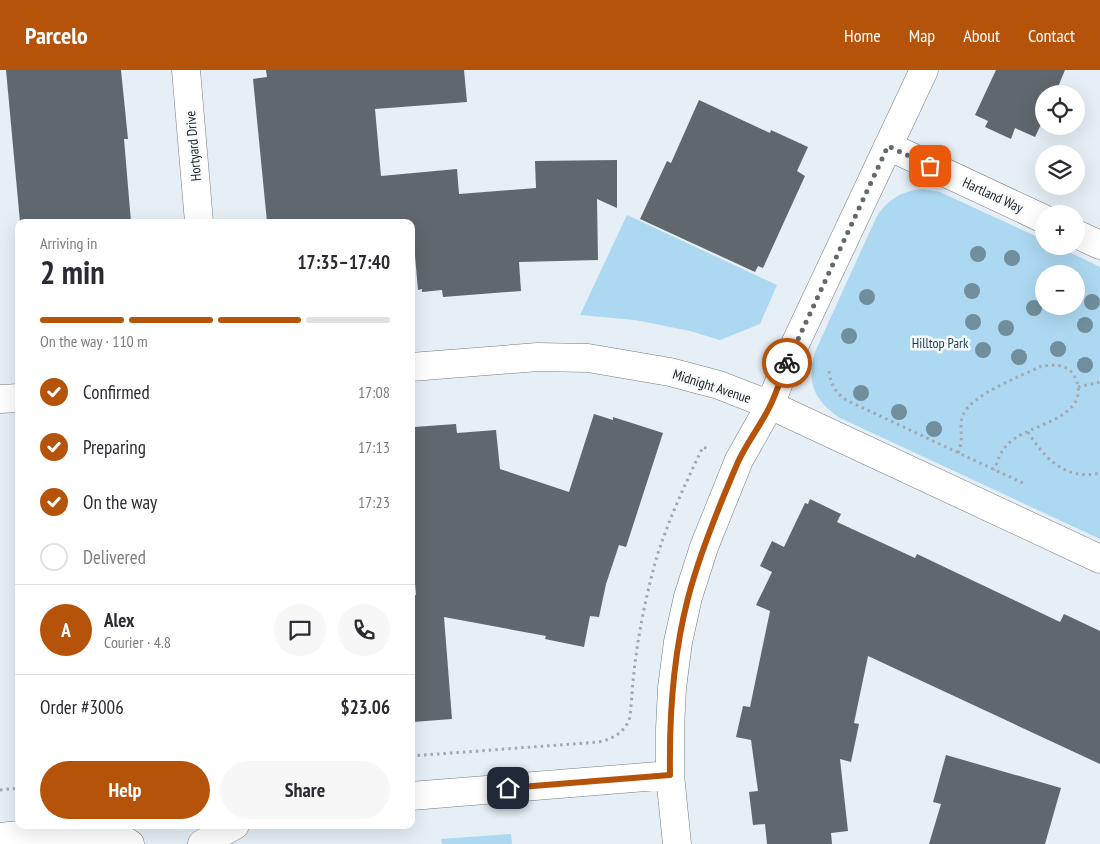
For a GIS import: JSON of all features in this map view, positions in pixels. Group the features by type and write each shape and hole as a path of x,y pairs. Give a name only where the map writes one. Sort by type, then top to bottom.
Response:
{"street":[{"name":"Hortyard Drive","path":"186,70 199,219"},
{"path":"676,844 670,775 672,688 678,642 688,597 704,547 739,460 770,406 789,357 924,70"},
{"name":"Hartland Way","path":"888,146 1035,215"},
{"path":"1085,238 1100,245"},
{"name":"Midnight Avenue","path":"415,367 538,357 588,358 670,372 719,386 770,406 1100,559"},
{"path":"0,399 15,398"},
{"path":"415,796 670,775"},
{"path":"202,844 228,829"},
{"path":"0,837 84,832 111,835 130,844"}],"path":[{"path":"958,453 962,444 962,416 971,402 1042,366 1062,366 1069,370 1074,374 1078,388 1077,400 1069,410 1010,442 1003,449 994,470"},
{"path":"829,371 830,378 839,396 1029,486"},
{"path":"1078,388 1100,382"},
{"path":"1028,432 1044,456 1060,466 1079,474 1100,472"},
{"path":"415,756 599,742 611,739 621,733 627,726 630,717 636,656 655,562 674,509 703,447 710,450"},
{"path":"0,790 15,788"}],"green space":[{"name":"Hilltop Park","path":"923,189 940,192 1035,236 1035,255 1075,255 1100,267 1100,539 840,418 824,404 814,390 811,373 815,352 876,218 890,201 908,192"},
{"path":"627,215 777,285 760,324 720,340 690,331 635,320 580,315"},
{"path":"511,834 512,844 442,844 441,839"}],"building":[{"path":"6,70 121,70 128,139 124,139 131,219 20,219"},
{"path":"266,70 464,70 467,102 375,109 381,176 457,169 459,194 536,188 535,161 617,160 617,208 597,199 598,260 519,262 521,291 443,297 442,290 422,292 422,289 418,290 415,256 415,219 267,219 253,79 267,77"},
{"path":"996,70 1065,70 1059,85 1035,85 1035,137 1015,128 1011,139 985,127 988,121 975,115"},
{"path":"699,100 770,133 771,130 808,147 797,171 805,176 763,268 758,266 755,272 640,219 667,161 671,163"},
{"path":"594,414 613,420 613,417 663,433 626,547 619,545 606,584 599,617 590,616 584,647 545,639 546,636 444,617 452,719 415,722 415,427 456,424 457,433 496,430 500,469 569,492"},
{"path":"810,499 841,514 837,522 915,558 917,554 1060,622 1064,614 1100,631 1100,764 868,656 854,723 859,724 851,762 840,759 848,831 831,833 832,844 767,844 765,824 753,825 749,792 758,791 751,740 736,737 743,706 750,707 770,611 756,605 772,572 760,566 772,541 784,547 805,503 808,504"},
{"path":"946,755 1061,788 1045,844 929,844 941,804 933,802"}],"way so far":[{"path":"787,363 888,146 930,166"}],"route":[{"path":"508,788 670,775 672,688 678,642 688,597 704,547 739,460 770,406 787,363"}]}
